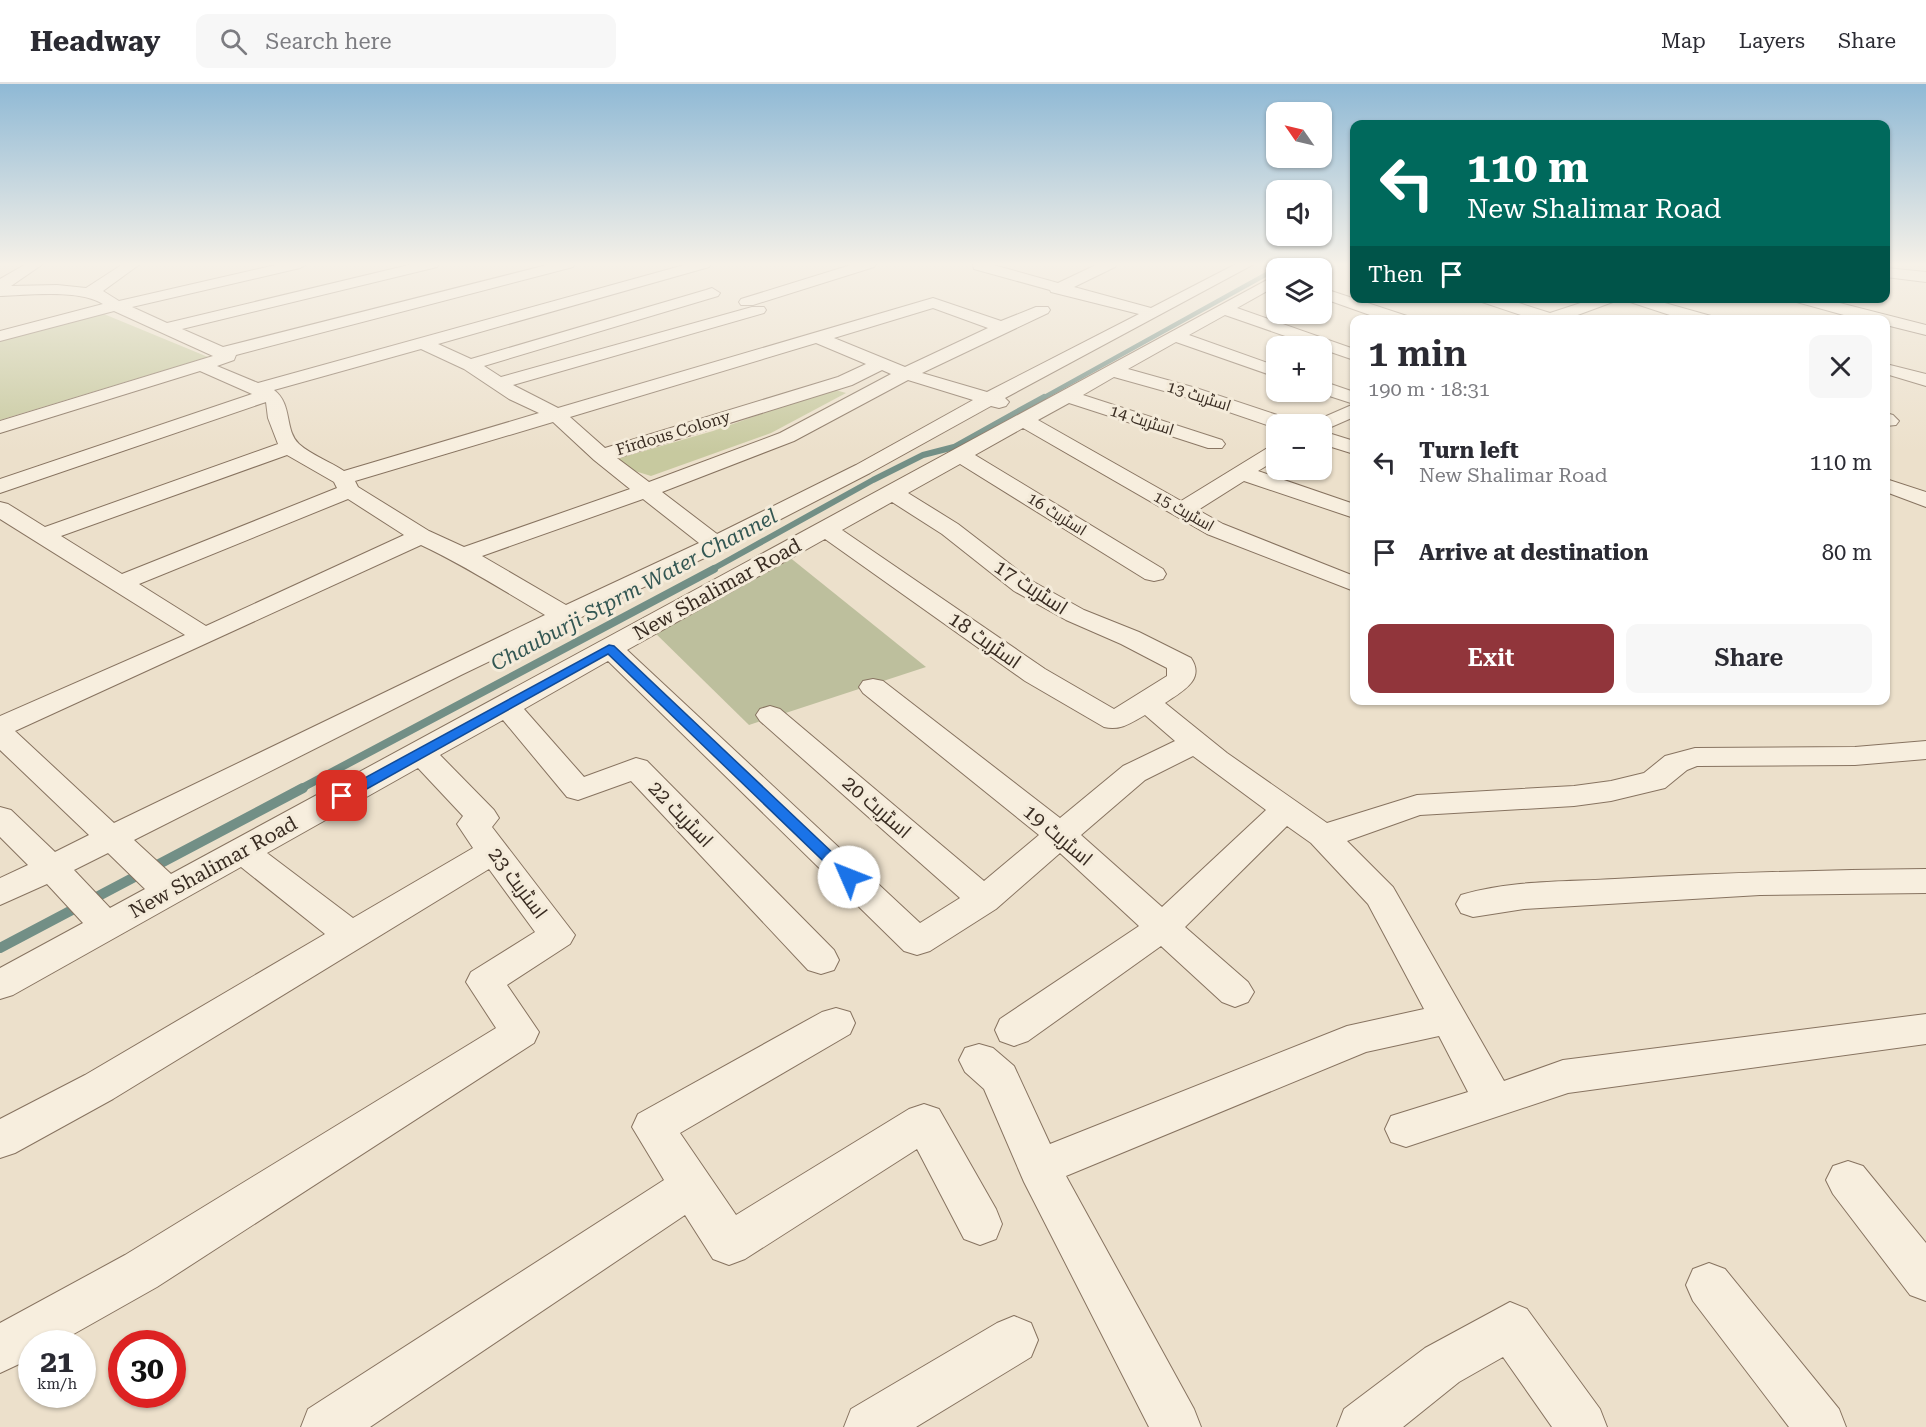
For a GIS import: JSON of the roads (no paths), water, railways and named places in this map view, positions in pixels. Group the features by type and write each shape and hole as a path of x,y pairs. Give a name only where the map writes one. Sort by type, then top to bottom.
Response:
{"street":[{"path":"0,336 36,327"},
{"path":"0,427 228,356 162,327"},
{"path":"165,328 171,327"},
{"path":"222,353 324,327"},
{"path":"0,486 264,392 420,342 476,327"},
{"path":"470,365 599,327"},
{"path":"499,383 684,327"},
{"path":"120,583 346,484 556,414 856,327"},
{"path":"463,555 645,491 787,437 906,374 1002,327"},
{"path":"0,893 58,874 120,845 451,669 715,544 995,401 1147,327"},
{"name":"New Shalimar Road","path":"0,985 101,921 243,851 960,455 1029,414 1113,371 1156,327"},
{"path":"1183,327 1266,367"},
{"path":"1248,327 1350,354"},
{"path":"819,338 906,374 995,401"},
{"path":"420,342 470,365 556,414 601,456"},
{"name":"Firdous Colony","path":"601,456 845,381 882,364"},
{"path":"200,365 264,392 276,401 278,418 289,447 421,536 463,555 505,582 566,615"},
{"path":"1890,370 1926,380"},
{"name":"اسٹریٹ 13","path":"1113,371 1189,392 1266,418"},
{"path":"1332,391 1350,398"},
{"name":"اسٹریٹ 14","path":"1068,396 1215,444"},
{"name":"اسٹریٹ 15","path":"995,401 1029,414 1215,529 1350,582"},
{"path":"1332,420 1350,412"},
{"path":"1332,440 1350,447"},
{"path":"43,535 289,447"},
{"name":"اسٹریٹ 16","path":"960,455 1154,574"},
{"name":"Firdous Colony","path":"601,456 715,544"},
{"path":"1182,510 1266,457"},
{"path":"1242,473 1350,510"},
{"path":"1890,486 1926,500"},
{"name":"اسٹریٹ 17","path":"892,492 950,529 1023,586 1075,615 1130,638 1181,664 1181,679 1151,700"},
{"path":"0,509 205,636"},
{"name":"اسٹریٹ 18","path":"826,528 1035,675 1114,721 1151,700"},
{"path":"0,727 205,636 421,536"},
{"path":"609,648 918,942 984,900 1059,834 1134,773 1195,743"},
{"name":"اسٹریٹ 19","path":"873,687 1059,834 1235,992"},
{"path":"1151,700 1150,705 1216,760 1322,835 1381,896 1494,1101"},
{"name":"اسٹریٹ 22","path":"506,706 578,790 636,768 821,960"},
{"name":"اسٹریٹ 20","path":"770,715 984,900"},
{"path":"0,734 166,888"},
{"path":"1322,835 1346,830 1417,805 1574,796 1611,791 1654,781 1676,763 1695,757 1855,756 1926,750"},
{"name":"اسٹریٹ 23","path":"0,1349 141,1271 520,1032 484,982 557,935 473,824 483,818 421,753"},
{"path":"1014,1030 1164,926 1286,809"},
{"path":"0,818 58,874 101,921"},
{"path":"243,851 350,935"},
{"path":"0,1140 99,1087 494,851"},
{"path":"1473,904 1524,897 1760,883 1924,883"},
{"path":"1039,1168 1361,1037 1448,1019"},
{"path":"837,1023 654,1127 729,1244 924,1122 980,1224"},
{"path":"1406,1129 1545,1086 1563,1077 1926,1029"},
{"path":"980,1060 1000,1078 1039,1168 1176,1427"},
{"path":"1848,1180 1926,1279"},
{"path":"326,1427 692,1186"},
{"path":"1709,1285 1821,1427"},
{"path":"1362,1427 1442,1365 1510,1326 1582,1427"},
{"path":"869,1427 1014,1340"}],"waterway":[{"name":"Chauburji Stprm Water Channel","path":"1041,399 1172,327"},
{"name":"Chauburji Stprm Water Channel","path":"711,570 873,480 923,455 954,447 1044,397"},
{"name":"Chauburji Stprm Water Channel","path":"300,789 714,569"},
{"name":"Chauburji Stprm Water Channel","path":"0,948 303,788"}]}
